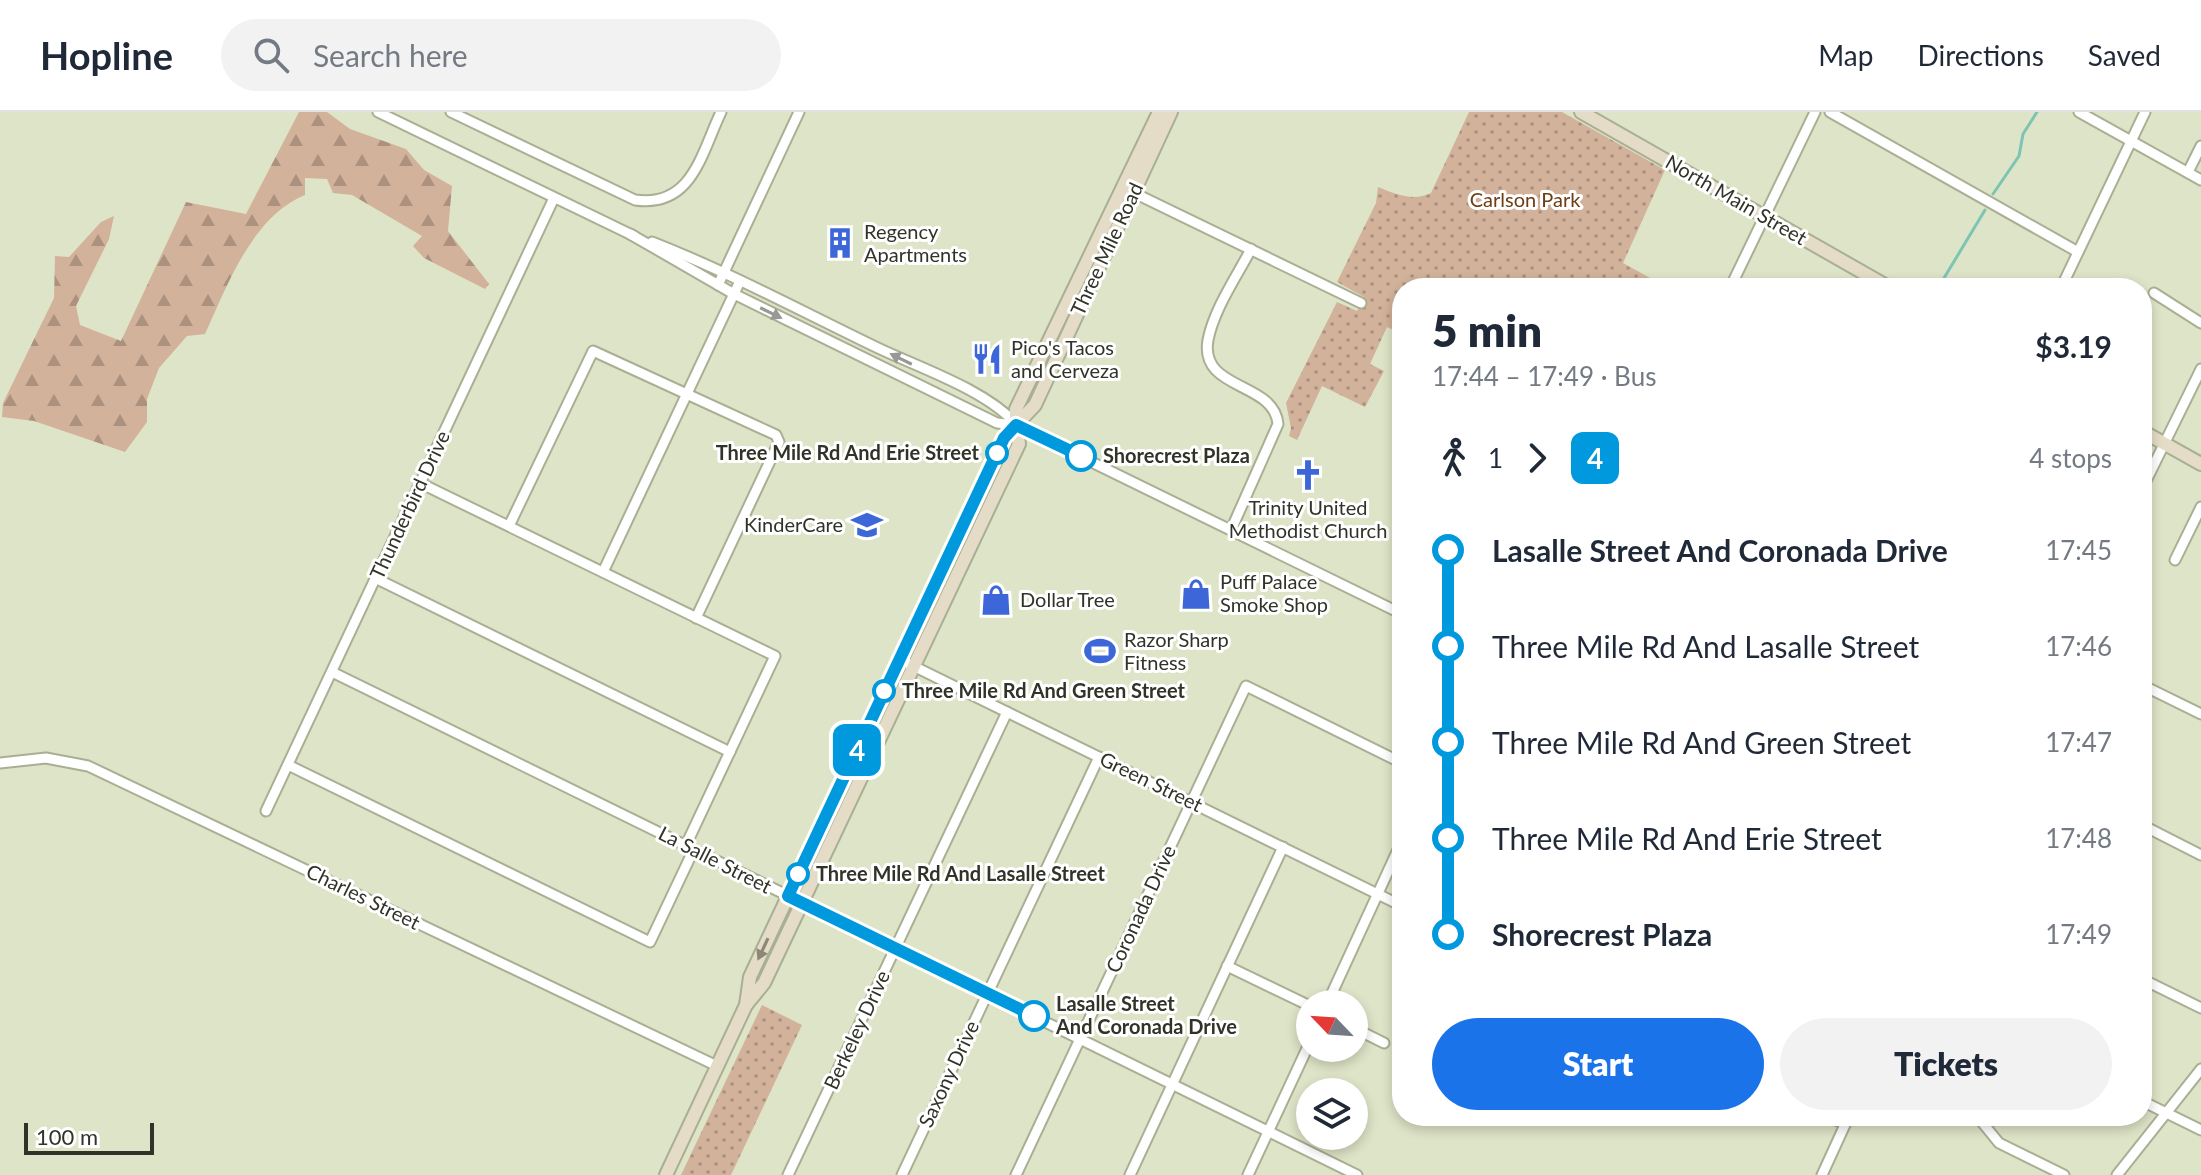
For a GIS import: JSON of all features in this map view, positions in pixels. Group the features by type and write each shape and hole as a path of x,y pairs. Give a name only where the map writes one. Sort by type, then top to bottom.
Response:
{"street":[{"path":"378,112 630,234 724,273 869,343 1003,409 1016,425"},
{"path":"451,112 635,200 651,202 663,201 679,192 690,178 721,112"},
{"path":"718,285 799,112"},
{"name":"Three Mile Road","path":"1128,190 1159,112"},
{"name":"Three Mile Road","path":"666,1175 746,1005 764,983 1019,444 1016,409 1171,112"},
{"name":"North Main Street","path":"1581,112 1872,278"},
{"path":"1735,278 1815,112"},
{"path":"1830,112 2078,252"},
{"path":"2079,112 2201,180"},
{"path":"2066,278 2145,112"},
{"path":"2188,172 2201,146"},
{"path":"1128,190 1361,303"},
{"name":"Thunderbird Drive","path":"266,811 554,198"},
{"path":"630,234 734,294 997,423 1016,425 1392,609"},
{"path":"1231,530 1278,424 1271,404 1221,376 1208,352 1211,329 1251,249"},
{"path":"603,572 740,281"},
{"path":"2154,293 2201,323"},
{"path":"862,357 869,343"},
{"path":"509,526 590,354 597,351 687,393 778,438 696,618"},
{"path":"2152,468 2201,369"},
{"path":"927,389 934,375"},
{"name":"Three Mile Road","path":"746,1005 750,977 1004,438 1016,425"},
{"path":"2152,436 2201,464"},
{"path":"288,765 650,942 730,752 775,656 420,483"},
{"path":"2175,560 2201,507"},
{"path":"375,578 730,752"},
{"name":"Green Street","path":"899,659 1392,901"},
{"name":"La Salle Street","path":"332,672 1357,1175"},
{"name":"Coronada Drive","path":"1016,1175 1246,686 1392,758"},
{"path":"2152,690 2201,714"},
{"name":"Berkeley Drive","path":"788,1175 1007,712"},
{"name":"Saxony Drive","path":"902,1175 1099,757"},
{"name":"Charles Street","path":"0,763 46,758 88,766 717,1066"},
{"path":"2152,830 2201,855"},
{"path":"1130,1175 1283,847"},
{"path":"1334,990 1392,864"},
{"path":"1227,966 1296,999"},
{"path":"2152,984 2201,1008"},
{"path":"1368,1035 1384,1043"},
{"path":"1248,1175 1301,1062"},
{"path":"2117,1175 2201,1069"},
{"path":"2152,1106 2201,1130"},
{"path":"1822,1175 1844,1126"},
{"path":"1985,1126 1999,1143 2064,1175"}],"green space":[{"path":"299,112 327,112 350,129 406,149 424,170 452,186 448,231 489,284 485,289 424,258 413,246 422,236 352,195 333,193 327,179 305,178 305,195 286,205 256,235 233,274 205,334 187,336 159,368 147,399 147,422 125,452 34,421 2,417 3,403 54,298 55,256 69,257 101,222 114,216 109,239 76,306 80,325 121,341 186,202 246,214"},
{"name":"Carlson Park","path":"1469,112 1562,112 1665,170 1623,263 1650,278 1392,278 1392,329 1387,327 1370,364 1384,371 1365,407 1322,386 1297,440 1289,436 1291,428 1286,403 1337,302 1357,311 1364,297 1337,282 1376,203 1378,187 1411,197 1431,193"},
{"path":"762,1005 802,1025 731,1175 681,1175"}],"waterway":[{"path":"1993,194 2019,156 2023,134 2037,112"},
{"path":"1944,278 1985,210"}],"bus line":[{"name":"4","path":"1034,1016 788,896 1004,438 1016,425 1081,456"}],"place":[{"name":"Regency Apartments","path":"840,243"},
{"name":"Pico's Tacos and Cerveza","path":"987,359"},
{"name":"Three Mile Rd And Erie Street","path":"997,453"},
{"name":"Shorecrest Plaza","path":"1081,456"},
{"name":"Trinity United Methodist Church","path":"1308,475"},
{"name":"KinderCare","path":"867,525"},
{"name":"Puff Palace Smoke Shop","path":"1196,594"},
{"name":"Dollar Tree","path":"996,600"},
{"name":"Razor Sharp Fitness","path":"1100,651"},
{"name":"Three Mile Rd And Green Street","path":"884,691"},
{"name":"Three Mile Rd And Lasalle Street","path":"798,874"},
{"name":"Lasalle Street And Coronada Drive","path":"1034,1016"}]}
